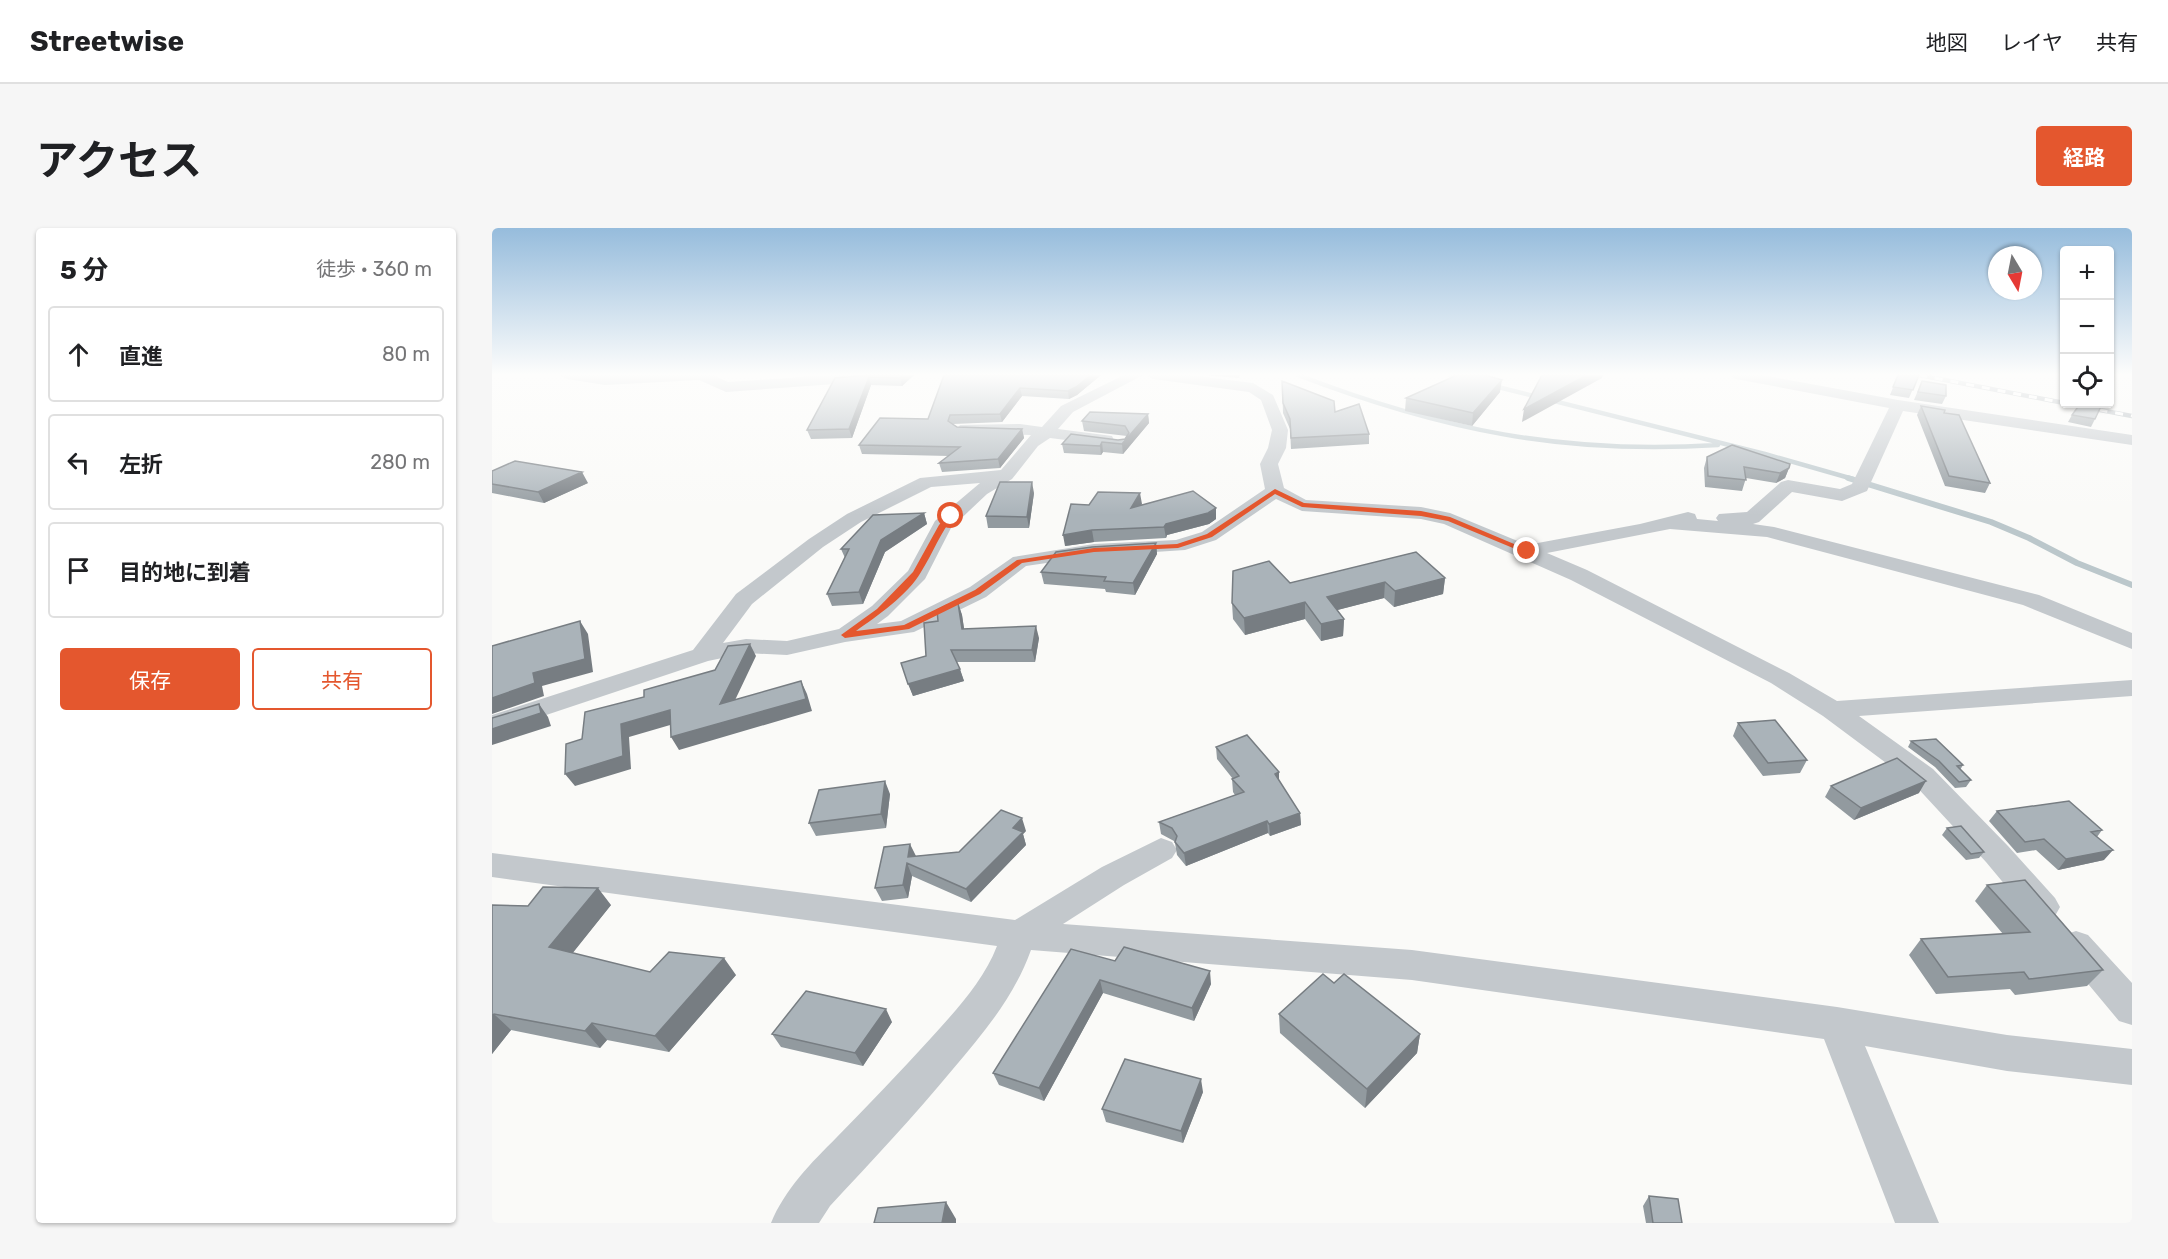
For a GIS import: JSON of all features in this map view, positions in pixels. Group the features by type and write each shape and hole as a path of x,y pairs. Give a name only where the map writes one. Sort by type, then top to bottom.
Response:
{"street":[{"path":"845,635 880,611 917,574 942,525 980,490 1006,475 1032,442 1044,434 1055,421"},
{"path":"1275,491 1269,464 1277,448 1280,430 1277,421"},
{"path":"1527,551 1688,518 1752,518 1788,486 1842,495 1862,482 1890,421"},
{"path":"2009,421 2132,440"},
{"path":"960,429 1020,429 1044,434 1120,442"},
{"path":"2108,436 2132,453"},
{"path":"702,655 744,599 816,543 854,518 927,482 1006,475"},
{"path":"1275,491 1302,505 1421,513 1450,519 1527,551 1780,678 1832,710 1923,776 1997,854 2132,1009"},
{"path":"492,724 702,655 746,646 787,648 845,635 906,627 978,592 1020,561 1094,550 1178,546 1209,536 1275,491"},
{"path":"1671,523 1767,531 1900,565 2031,600 2132,642"},
{"path":"1832,710 2132,688"},
{"path":"793,1223 815,1191 910,1090 976,1014 1004,975 1019,935 1113,876 1161,850"},
{"path":"492,865 1019,935 1412,965 1837,1024 2007,1053 2132,1068"},
{"path":"1837,1024 1917,1223"}],"building":[{"path":"812,421 852,421 849,429 807,430"},
{"path":"877,421 949,421 957,427 1022,429 998,459 939,463 960,447 859,445"},
{"path":"1086,421 1142,421 1122,444 1102,442 1100,446 1062,444 1071,434 1125,439 1129,433 1125,426"},
{"path":"1290,421 1365,421 1369,434 1291,438"},
{"path":"1927,421 1962,421 1990,483 1949,476"},
{"path":"1732,445 1790,464 1789,468 1780,473 1744,467 1746,480 1708,476 1707,457"},
{"path":"515,461 582,472 538,492 492,484 492,471"},
{"path":"1000,482 1032,482 1027,517 986,516"},
{"path":"1193,491 1216,508 1208,513 1166,524 1164,527 1092,530 1063,535 1071,504 1089,505 1098,492 1140,493 1131,508"},
{"path":"924,513 881,540 859,592 827,594 849,549 841,549 873,515"},
{"path":"1156,543 1133,583 1104,581 1106,577 1041,572 1056,552"},
{"path":"1416,552 1445,578 1395,591 1385,582 1327,597 1344,619 1321,624 1305,602 1244,618 1232,603 1233,571 1269,561 1290,583"},
{"path":"958,603 962,629 1036,626 1032,650 951,650 960,669 908,684 901,663 926,656 924,623 938,621 937,610"},
{"path":"580,621 585,659 533,673 535,683 492,698 492,646"},
{"path":"750,644 720,704 801,681 806,699 671,737 670,710 621,724 623,756 565,774 566,744 582,739 585,712 644,697 644,690 715,670 728,646"},
{"path":"539,704 541,713 492,729 492,718"},
{"path":"1775,720 1807,760 1768,763 1738,723"},
{"path":"1247,735 1279,772 1275,774 1300,813 1269,824 1267,821 1184,853 1175,842 1177,836 1172,828 1159,822 1244,792 1232,779 1239,776 1216,747"},
{"path":"1936,739 1963,765 1957,766 1971,780 1959,782 1939,761 1911,741"},
{"path":"1897,758 1926,781 1861,808 1831,786"},
{"path":"885,781 881,814 809,823 819,790"},
{"path":"2069,801 2102,830 2091,832 2113,850 2066,859 2044,839 2025,842 1997,811"},
{"path":"1001,810 1022,818 1013,828 1023,832 966,889 907,863 903,885 875,888 884,847 910,844 908,857 959,852"},
{"path":"1961,826 1984,852 1971,854 1947,828"},
{"path":"2025,880 2103,970 2029,979 2024,972 1948,977 1921,939 2030,932 1987,885"},
{"path":"543,887 598,888 549,947 650,972 669,952 724,958 655,1036 592,1023 585,1031 494,1014 492,1016 492,905 528,906"},
{"path":"1124,947 1210,971 1192,1008 1100,980 1039,1088 993,1073 1071,949 1115,961"},
{"path":"1323,974 1334,983 1344,974 1420,1034 1367,1089 1279,1014"},
{"path":"806,991 886,1009 855,1053 772,1034"},
{"path":"1125,1059 1201,1079 1181,1131 1102,1109"},
{"path":"1649,1196 1678,1199 1682,1223 1653,1223"},
{"path":"946,1202 942,1223 874,1223 878,1208"}],"waterway":[{"path":"1443,421 1555,442 1662,447 1718,445"},
{"path":"1635,421 1853,479"},
{"path":"1848,478 1991,522 2029,538 2077,563 2132,585"}],"route":[{"path":"951,516 942,525 917,574 880,611 845,635 906,627 978,592 1020,561 1094,550 1178,546 1209,536 1275,491 1286,499 1302,505 1375,512 1421,513 1450,519 1527,551"}]}
